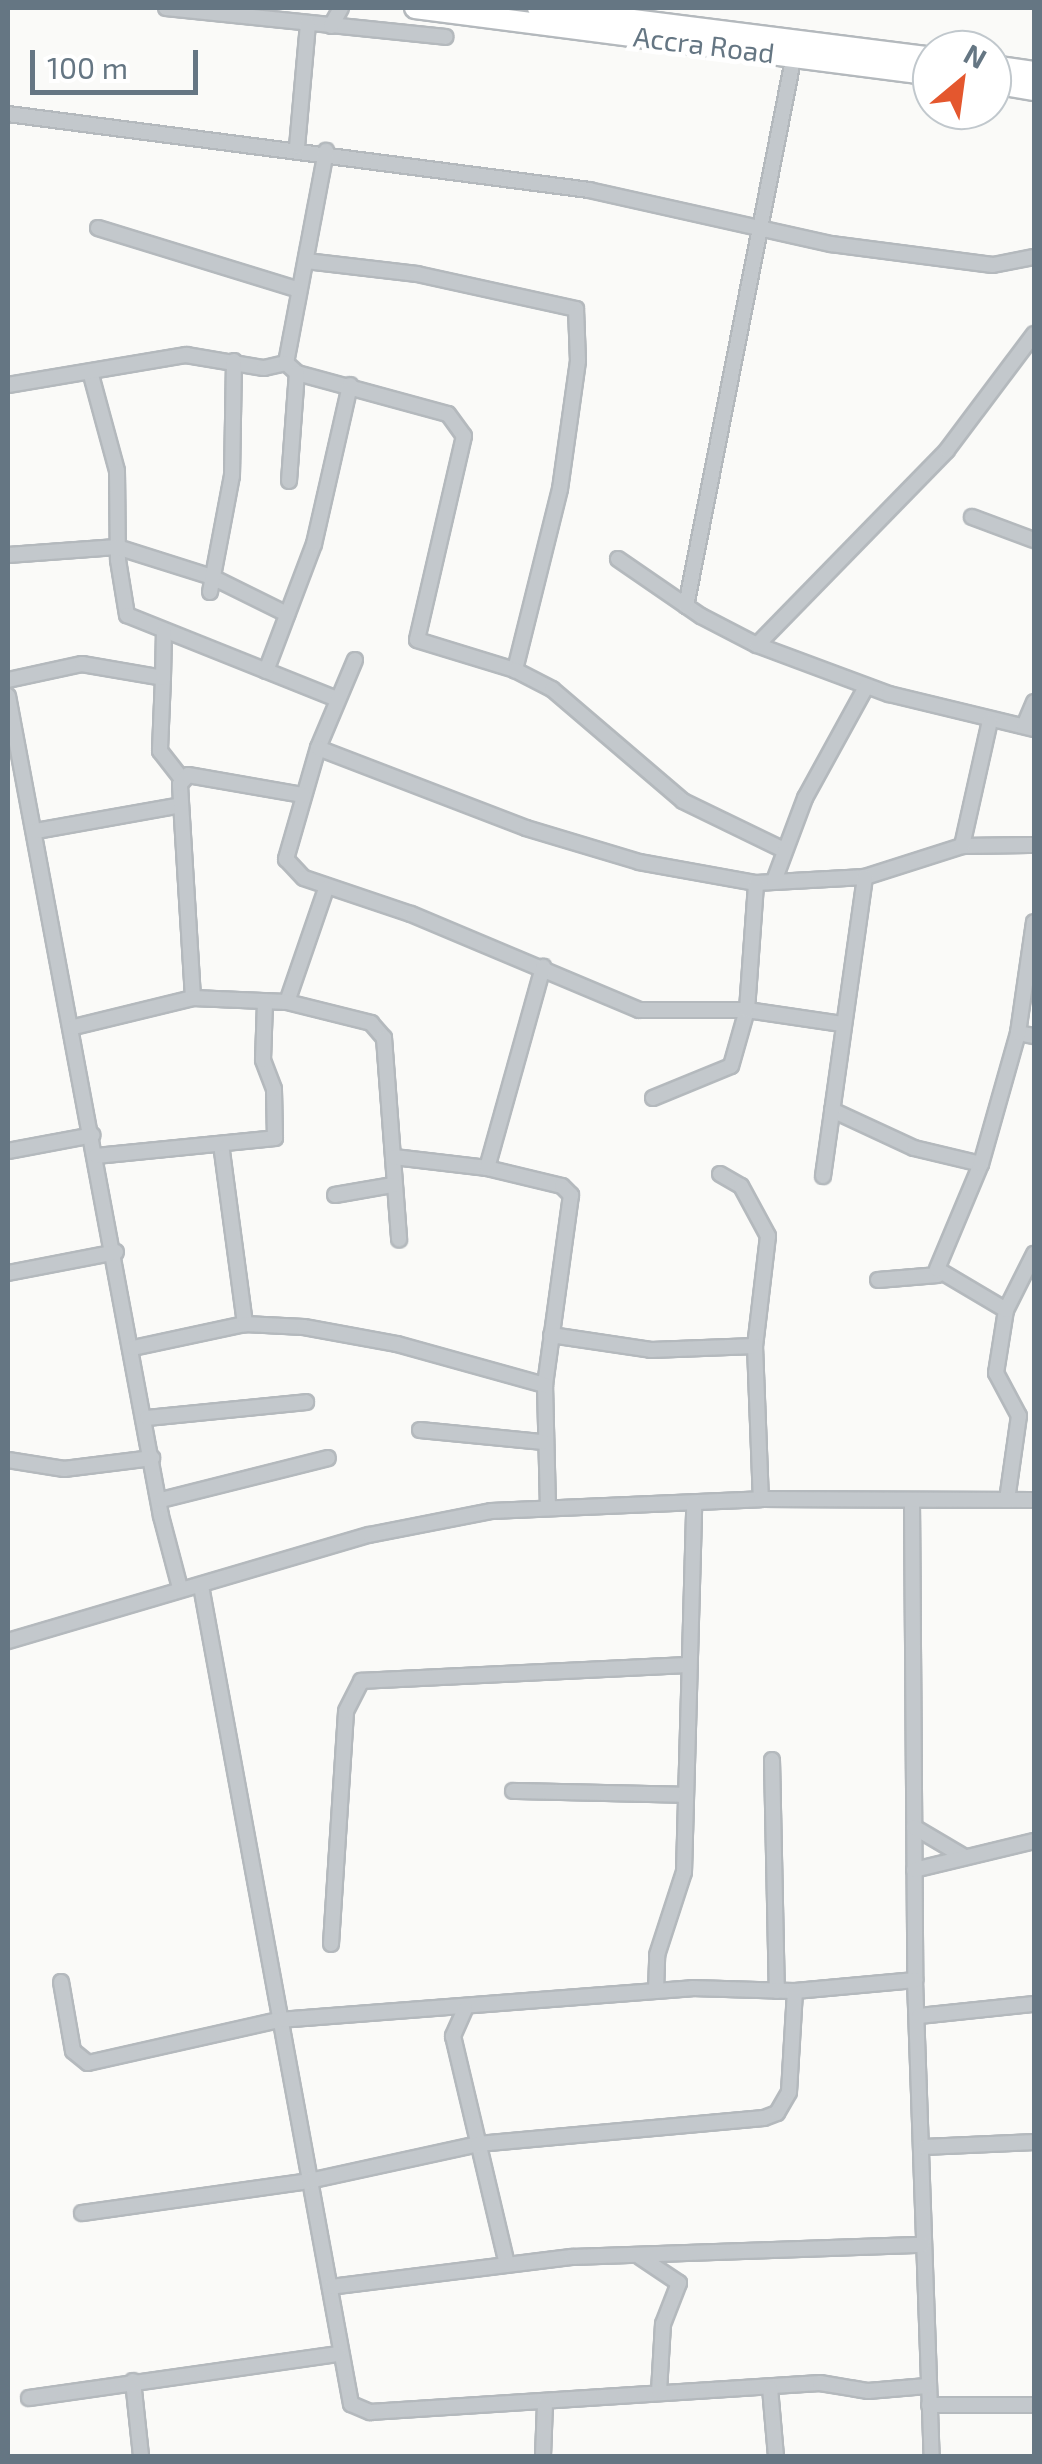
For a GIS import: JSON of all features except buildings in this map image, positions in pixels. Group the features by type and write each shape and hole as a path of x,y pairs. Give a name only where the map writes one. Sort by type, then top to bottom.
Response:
{"highway":[{"name":"Accra Road","path":"415,8 912,72"},
{"name":"Accra Road","path":"538,8 912,55"}],"street":[{"path":"166,8 445,37"},
{"path":"331,26 340,8"},
{"path":"297,146 308,24"},
{"path":"686,606 794,56"},
{"path":"8,114 297,146 590,190 831,244 993,264 1034,257"},
{"path":"289,481 292,368 300,290 326,151"},
{"path":"98,228 300,290"},
{"path":"306,261 417,274 576,309 578,362 560,489 515,670"},
{"path":"757,644 947,450 1034,334"},
{"path":"8,385 92,376 186,355 292,368 458,422 464,436 431,596 416,634 424,645 515,670 580,710 683,801 782,849"},
{"path":"211,585 232,476 234,361"},
{"path":"92,376 117,471 117,546 127,615 337,699"},
{"path":"266,671 314,544 350,384"},
{"path":"972,517 1034,540"},
{"path":"8,555 117,546 286,614"},
{"path":"618,559 686,606 757,644 866,687 990,721 1029,727 1034,702"},
{"path":"164,632 160,751 182,779 303,795"},
{"path":"355,660 318,748 286,859 326,889 412,914 639,1010 747,1010 842,1024"},
{"path":"8,680 82,664 163,678"},
{"path":"774,882 782,849 866,687"},
{"path":"8,696 180,1588"},
{"path":"962,846 990,721"},
{"path":"318,748 526,828 639,862 756,883 865,877 962,846 1034,845"},
{"path":"182,779 177,806 193,998"},
{"path":"36,831 177,806"},
{"path":"822,1176 865,877"},
{"path":"653,1098 731,1066 747,1010 756,883"},
{"path":"287,1002 326,889"},
{"path":"938,1275 938,1260 981,1164 1018,1033 1034,922"},
{"path":"487,1168 543,967"},
{"path":"74,1027 193,998 287,1002 379,1029 399,1239"},
{"path":"96,1156 267,1141 280,1130 263,1060 265,1004"},
{"path":"1018,1033 1034,1036"},
{"path":"832,1110 914,1148 981,1164"},
{"path":"8,1150 93,1135"},
{"path":"221,1144 246,1324"},
{"path":"394,1158 487,1168 562,1186 571,1196 545,1385 543,1442 548,1506"},
{"path":"720,1174 741,1186 768,1236 755,1346 761,1499"},
{"path":"335,1194 393,1186"},
{"path":"8,1273 116,1252"},
{"path":"1007,1500 1019,1416 996,1373 1006,1310 1034,1254"},
{"path":"878,1280 938,1275 1006,1310"},
{"path":"134,1348 246,1324 397,1344 545,1385"},
{"path":"551,1335 651,1350 755,1346"},
{"path":"146,1418 306,1402"},
{"path":"420,1430 543,1442"},
{"path":"8,1460 64,1468 152,1458"},
{"path":"161,1500 328,1458"},
{"path":"8,1641 369,1535 548,1506 761,1499 1034,1500"},
{"path":"656,1991 658,1955 684,1872 686,1665 694,1502"},
{"path":"912,1502 915,1980 925,2148 924,2245 932,2456"},
{"path":"201,1586 351,2404 370,2412 545,2404 659,2392 928,2386"},
{"path":"332,1944 346,1711 361,1680 686,1665"},
{"path":"772,1760 777,1991"},
{"path":"514,1792 686,1795"},
{"path":"914,1827 963,1856"},
{"path":"914,1870 1034,1841"},
{"path":"61,1982 72,2051 82,2062 280,2020 431,2012 656,1991 795,1991 915,1980"},
{"path":"82,2214 309,2182 478,2144 730,2124 776,2112 788,2092 795,1991"},
{"path":"919,2016 1034,2004"},
{"path":"453,2036 465,2009"},
{"path":"431,2012 453,2036 507,2265"},
{"path":"925,2148 1034,2142"},
{"path":"330,2287 507,2265 924,2245"},
{"path":"637,2256 679,2284 663,2324 659,2392"},
{"path":"28,2398 339,2354"},
{"path":"132,2381 141,2456"},
{"path":"770,2388 776,2456"},
{"path":"542,2456 545,2404"},
{"path":"929,2405 1034,2405"}]}
